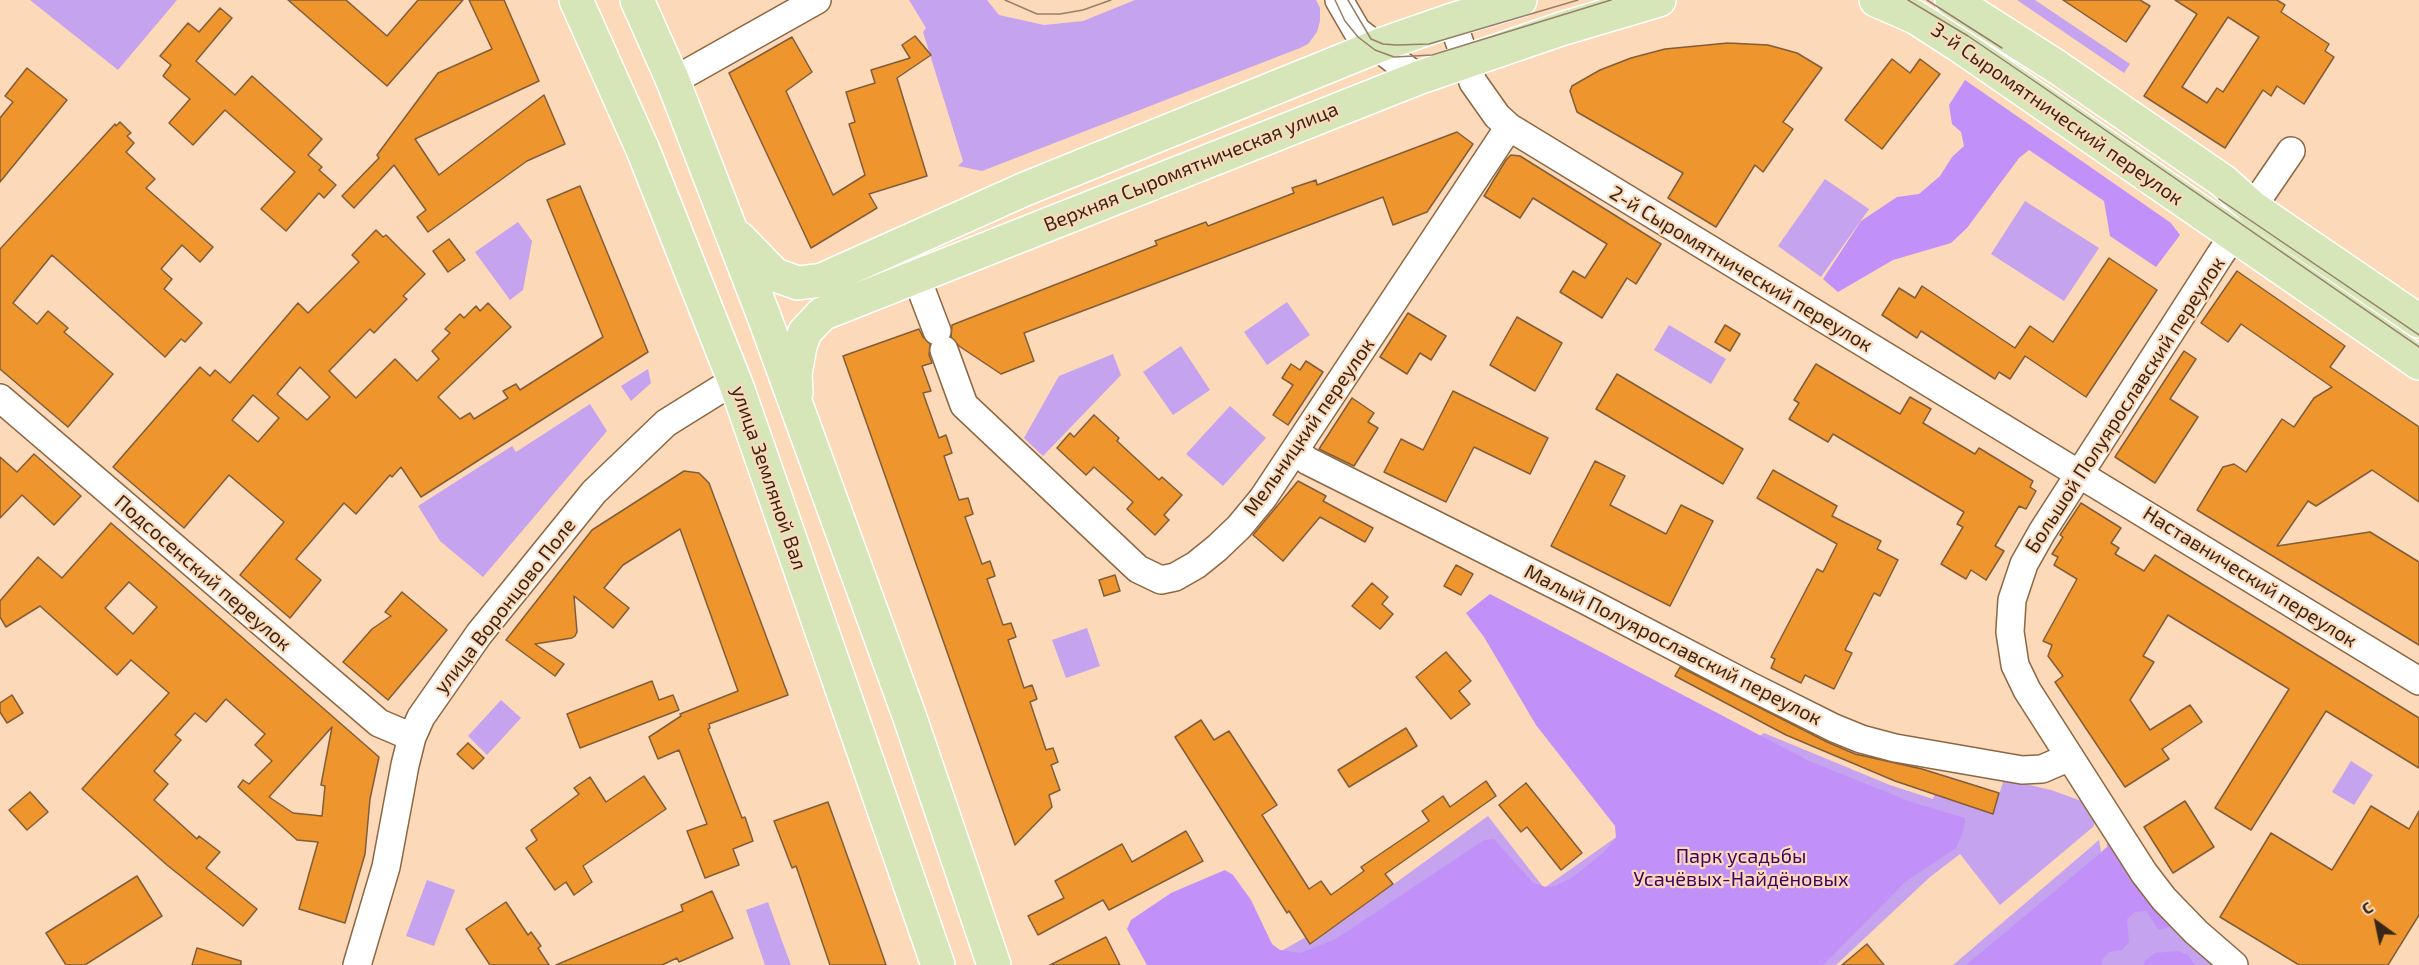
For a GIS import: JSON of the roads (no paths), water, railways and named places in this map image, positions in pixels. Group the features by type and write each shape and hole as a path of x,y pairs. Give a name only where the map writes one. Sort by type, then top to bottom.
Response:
{"main road":[{"name":"улица Земляной Вал","path":"576,0 643,150 735,380 938,965"},
{"path":"637,0 673,81 796,406 909,715 994,965"},
{"name":"Верхняя Сыромятническая улица","path":"726,224 775,275 798,284 822,280 1025,189 1376,48 1452,20 1520,0"},
{"name":"Верхняя Сыромятническая улица","path":"796,406 797,360 805,332 822,314 1418,78 1561,28 1659,0"},
{"name":"3-й Сыромятнический переулок","path":"1876,0 1915,16 1960,46 2419,363"},
{"name":"3-й Сыромятнический переулок","path":"1952,0 2056,67 2223,181 2253,208 2419,321"}],"street":[{"path":"673,81 818,0"},
{"path":"1339,0 1357,31 1376,48 1418,78"},
{"name":"2-й Сыромятнический переулок","path":"1452,20 1473,82 1488,105 1509,127 2080,474"},
{"name":"Мельницкий переулок","path":"916,276 964,405 1138,569 1161,580 1175,577 1196,565 1232,534 1263,498 1509,127"},
{"name":"Большой Полуярославский переулок","path":"2234,965 2196,932 2164,899 2144,873 2027,690 2015,665 2010,632 2012,600 2024,564 2080,474 2291,151"},
{"name":"улица Воронцово Поле","path":"357,965 386,867 412,737 421,717 479,634 594,492 666,423 735,380"},
{"name":"Подсосенский переулок","path":"0,398 379,723 412,737"},
{"name":"Малый Полуярославский переулок","path":"1295,451 1308,461 1750,686 1861,739 1895,748 2022,770 2042,769 2070,757"},
{"name":"Наставнический переулок","path":"2080,474 2419,681"}],"tram line":[{"path":"1005,0 1037,14 1060,14 1083,10 1111,0"},
{"path":"1335,0 1345,21 1358,37 1375,50 1394,57 1432,55 1611,0"},
{"path":"1348,0 1371,39 1383,44 1396,45 1429,44 1578,0"},
{"path":"1908,0 1968,36 2419,347"},
{"path":"1927,0 2002,48"},
{"path":"2219,199 2419,335"}],"park label":[{"name":"Парк усадьбы Усачёвых-Найдёновых","path":"1741,868"}]}
